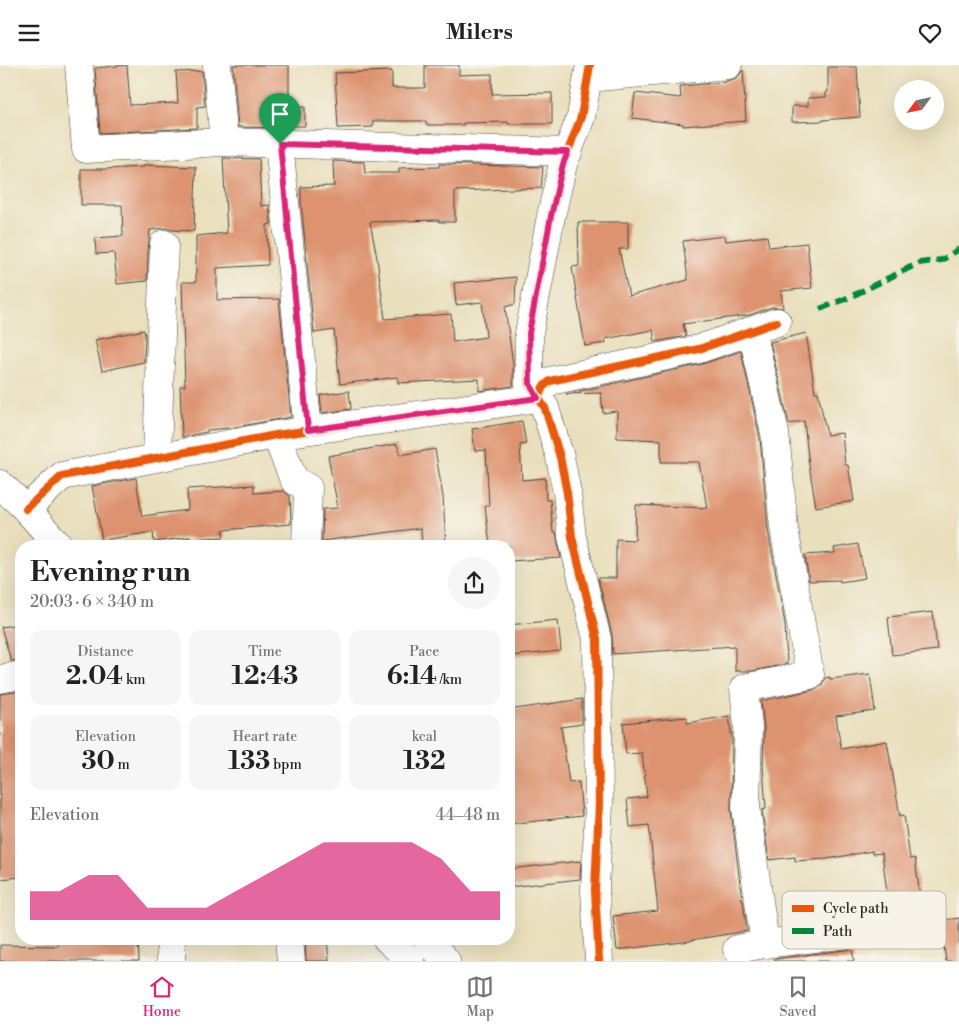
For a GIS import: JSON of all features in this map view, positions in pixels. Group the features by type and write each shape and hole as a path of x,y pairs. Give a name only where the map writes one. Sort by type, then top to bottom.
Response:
{"street":[{"path":"79,65 86,149 224,142 568,152"},
{"path":"217,65 224,142"},
{"path":"599,961 595,891 599,804 596,639 572,537 567,493 560,457 545,408 530,384 529,333 551,216 563,164 581,117 589,71 728,65"},
{"path":"280,144 308,430"},
{"path":"157,457 164,243"},
{"path":"538,398 543,387 550,381 699,349 764,327 784,528 810,675 744,688 748,727 746,808 766,944"},
{"path":"13,508 62,476 276,435 538,398"},
{"path":"276,435 294,480 308,488 306,540"},
{"path":"0,484 32,540"},
{"path":"13,508 52,540"},
{"path":"0,679 15,676"},
{"path":"737,949 782,942"},
{"path":"171,945 171,961"},
{"path":"290,945 291,961"},
{"path":"394,945 411,961"},
{"path":"432,945 446,961"}],"building":[{"path":"127,65 130,105 178,103 176,72 202,71 205,106 197,107 197,128 100,133 95,68"},
{"path":"233,65 289,65 289,107 305,107 305,126 288,126 288,128 238,127"},
{"path":"425,65 459,65 459,75 492,74 492,94 552,93 552,124 508,124 508,122 426,125 426,121 373,121 373,127 338,128 335,73 392,71 392,88 425,88"},
{"path":"828,67 857,67 860,117 792,122 792,106 808,106 808,98 826,97 826,92 828,92"},
{"path":"743,70 746,121 683,126 683,124 632,118 635,93 681,98 680,86 726,82 737,78"},
{"path":"223,158 259,159 261,206 269,205 271,224 267,225 268,265 217,268 217,300 279,299 291,417 230,428 207,430 207,432 182,437 180,386 185,386 182,282 196,282 196,236 227,233"},
{"path":"333,161 364,162 365,173 399,173 399,168 439,167 439,164 543,167 541,188 455,191 455,222 439,222 439,220 370,222 385,319 451,314 453,342 486,337 482,302 456,305 454,283 516,277 515,304 505,307 513,364 513,386 479,391 479,379 398,383 398,377 340,384 334,330 314,333 301,202 301,187 334,186"},
{"path":"144,165 196,167 194,231 165,228 150,230 147,281 117,284 114,253 96,254 95,238 123,236 122,205 81,205 81,169 144,167"},
{"path":"578,222 628,222 628,249 619,249 629,296 688,280 683,241 725,236 726,241 767,236 769,247 807,243 812,288 781,291 783,308 772,307 750,315 683,324 686,336 655,342 653,330 605,339 606,343 585,346 572,267 579,266"},
{"path":"144,330 144,362 102,371 95,340"},
{"path":"806,333 815,392 818,392 827,435 842,433 845,465 848,465 854,501 816,507 804,421 789,424 770,342"},
{"path":"741,351 760,438 768,530 785,624 787,664 752,671 735,671 735,646 613,654 612,635 598,578 616,578 616,539 635,540 636,505 707,508 699,462 661,462 661,440 617,438 617,411 603,413 601,393 566,394 702,364"},
{"path":"349,391 351,409 322,413 320,395"},
{"path":"522,421 526,444 520,445 522,480 545,478 546,500 550,500 553,532 556,532 561,558 515,561 515,540 489,540 485,506 489,506 486,450 475,451 472,429"},
{"path":"397,444 400,455 435,449 443,497 446,540 422,540 421,528 322,540 323,509 338,508 328,456"},
{"path":"136,478 142,516 188,510 187,489 254,485 254,493 284,491 290,496 291,524 223,530 224,537 154,540 153,532 102,540 92,486"},
{"path":"858,544 865,578 840,582 840,580 809,581 805,555 835,553 834,548"},
{"path":"933,612 937,650 892,655 888,617"},
{"path":"558,620 561,651 515,655 515,624"},
{"path":"15,625 15,661 11,661 1,627"},
{"path":"870,674 875,711 836,716 841,749 887,741 900,816 904,815 910,859 915,858 919,891 887,891 882,853 872,854 872,851 827,859 795,861 795,857 769,860 762,810 766,809 763,767 764,727 761,701 813,690 821,686 825,678 830,677 830,679"},
{"path":"15,692 15,878 0,879 0,694"},
{"path":"582,699 582,724 561,727 569,783 579,782 582,816 515,823 515,709"},
{"path":"729,716 732,738 731,810 747,931 691,941 617,950 613,916 658,911 649,825 630,827 627,799 647,797 642,753 626,754 623,723 687,717 687,723"},
{"path":"581,861 580,879 515,886 515,868"},
{"path":"959,918 959,961 946,961 944,949 946,949 946,920"},
{"path":"0,945 138,945 139,961 0,961"},
{"path":"305,945 328,945 329,961 306,961"},
{"path":"852,949 854,961 775,961 775,959"}],"marked path":[{"path":"820,309 850,297 919,263 942,260 959,249"}],"cycle path":[{"path":"590,65 581,117 563,164 551,216 529,333 529,384 545,408 560,457 567,493 572,537 597,639 599,804 595,890 599,961"},
{"path":"26,509 62,476 276,435 538,398 543,387 550,381 699,349 777,322"}],"route":[{"path":"280,144 568,152 563,164 551,216 529,333 530,384 538,398 308,430 280,144"}]}
